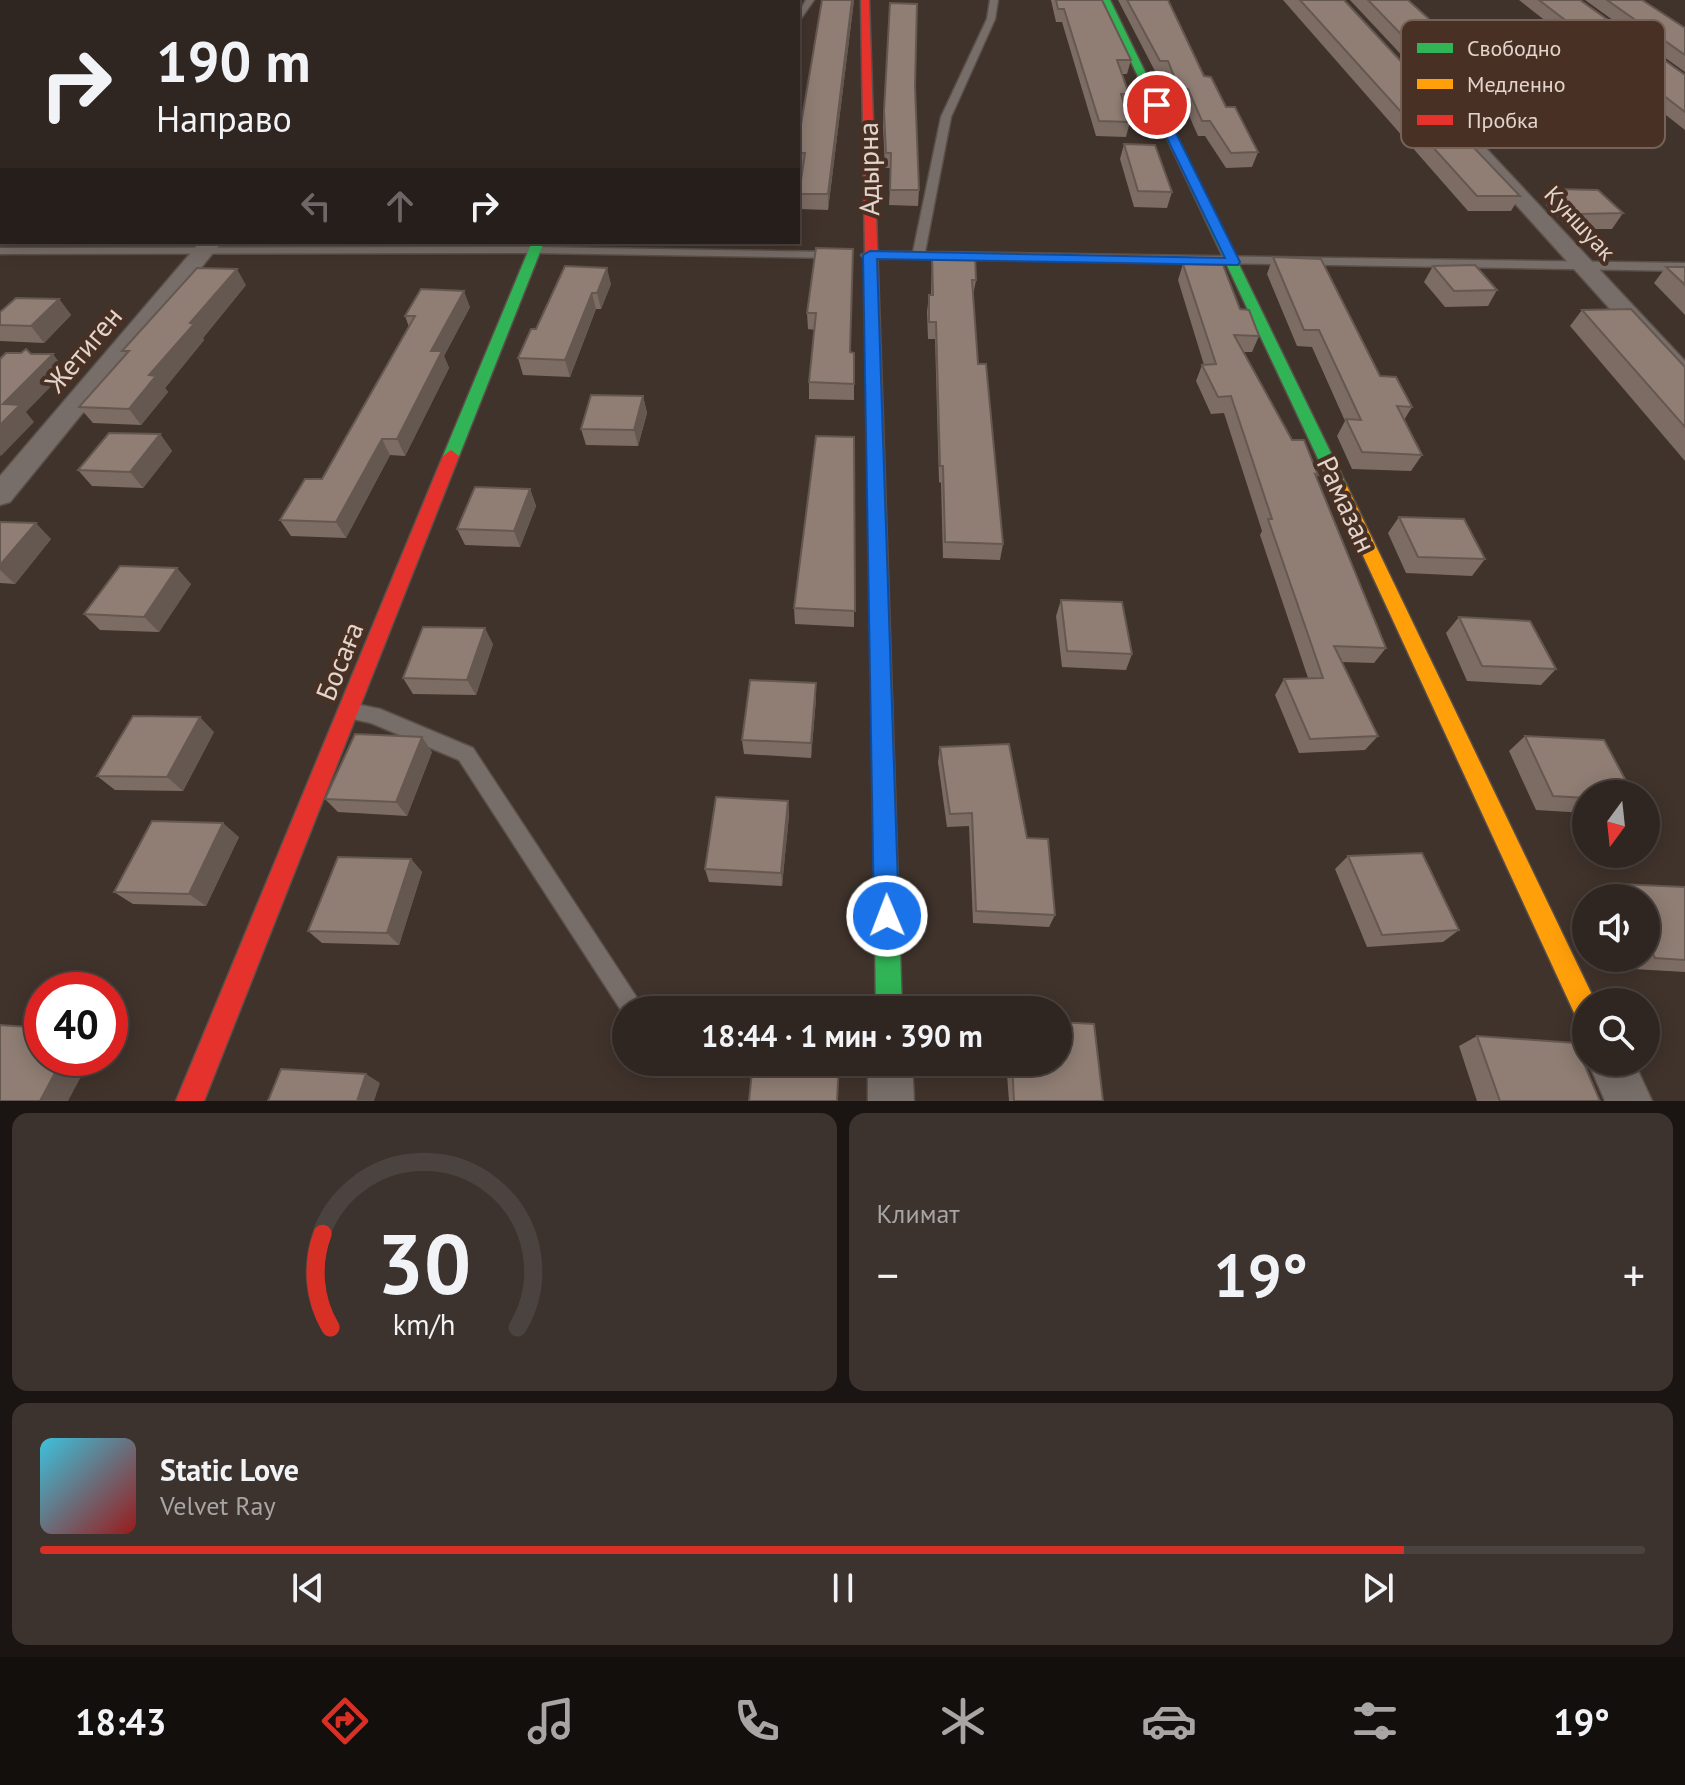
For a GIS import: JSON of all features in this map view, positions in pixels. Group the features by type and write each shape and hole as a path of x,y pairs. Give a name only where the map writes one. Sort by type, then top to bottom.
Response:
{"street":[{"name":"Адырна","path":"865,0 889,996"},
{"name":"Рамазан","path":"1106,0 1576,988"},
{"name":"Куншуак","path":"1475,148 1685,376"},
{"name":"Босаға","path":"190,1101 536,246"},
{"name":"Жетиген","path":"0,495 207,247"},
{"path":"890,1076 891,1101"},
{"path":"1617,1076 1629,1101"}],"lane":[{"path":"800,18 810,0"},
{"path":"918,256 946,117 991,19 994,0"},
{"path":"778,244 782,256"},
{"path":"0,251 536,246 782,256 1685,267"},
{"path":"349,710 373,715 466,754 625,996"}],"building":[{"path":"822,0 852,0 828,194 800,194 805,153 800,153 800,130"},
{"path":"1056,0 1102,0 1131,60 1117,60 1129,94 1121,94 1130,122 1099,121 1064,9 1058,9"},
{"path":"1127,0 1168,0 1204,76 1211,77 1226,107 1235,107 1258,152 1231,153 1210,121 1202,121 1188,89 1179,89 1168,61 1160,61"},
{"path":"1300,0 1344,0 1401,61 1401,112"},
{"path":"1368,0 1408,0 1430,20 1401,20 1401,34"},
{"path":"1539,0 1580,0 1608,20 1565,20"},
{"path":"1607,0 1642,0 1685,28 1685,55 1665,41 1665,20 1635,20"},
{"path":"890,3 917,4 915,86 919,190 890,190 891,153 886,153 884,111"},
{"path":"1665,61 1685,75 1685,112 1665,97"},
{"path":"1124,144 1155,145 1172,192 1138,191"},
{"path":"1434,148 1474,148 1520,196 1477,196"},
{"path":"1555,189 1598,190 1623,213 1579,214"},
{"path":"816,248 853,249 850,352 854,353 854,384 809,382 816,313 807,313"},
{"path":"932,254 975,255 976,280 972,280 978,364 986,364 1003,544 945,542 936,322 929,322 929,295 933,295"},
{"path":"1273,257 1321,259 1380,376 1396,377 1412,407 1397,406 1422,455 1362,452 1346,419 1361,420 1319,330 1304,330"},
{"path":"1183,264 1223,265 1240,309 1249,310 1259,336 1234,335 1292,440 1304,440 1386,648 1334,646 1378,736 1310,739 1284,679 1323,678 1268,519 1272,519 1231,396 1218,397 1202,365 1216,364"},
{"path":"1475,265 1497,290 1454,291 1433,266"},
{"path":"565,266 607,268 597,293 592,293 565,360 518,358 531,329 536,329"},
{"path":"1666,267 1685,267 1685,285"},
{"path":"197,268 237,269 149,375 156,376 129,409 79,407 129,351 122,351"},
{"path":"421,289 464,291 431,351 442,351 397,439 382,439 336,522 280,520 305,479 322,479 415,316 405,316"},
{"path":"16,298 59,299 31,326 0,325 0,312"},
{"path":"1631,309 1685,367 1685,427 1582,310"},
{"path":"26,349 31,354 53,354 3,404 20,405 0,425 0,359 6,353 21,353"},
{"path":"591,395 643,396 634,430 581,429"},
{"path":"109,433 160,434 130,472 78,470"},
{"path":"816,436 854,437 855,611 794,608"},
{"path":"475,487 530,489 514,531 457,529"},
{"path":"1399,517 1464,519 1485,559 1418,557"},
{"path":"0,522 36,523 0,565"},
{"path":"120,566 177,568 144,617 84,614"},
{"path":"1061,600 1122,602 1132,654 1067,651"},
{"path":"1459,617 1530,621 1556,669 1482,666"},
{"path":"423,627 485,628 467,680 403,678"},
{"path":"750,680 816,683 811,743 742,740"},
{"path":"133,716 200,717 167,777 97,776"},
{"path":"355,734 422,737 396,802 325,799"},
{"path":"1525,736 1604,740 1625,780 1572,780 1572,797 1553,796"},
{"path":"1009,744 1027,838 1048,839 1055,915 976,911 972,813 950,814 940,747"},
{"path":"716,797 788,801 781,873 705,869"},
{"path":"152,821 223,823 189,894 114,892"},
{"path":"1422,853 1459,930 1382,935 1348,856"},
{"path":"338,857 411,859 387,933 308,931"},
{"path":"1660,886 1685,887 1685,960 1660,958"},
{"path":"1072,1023 1094,1024 1103,1101 1014,1101 1013,1076 1072,1076"},
{"path":"0,1025 24,1027 24,1076 53,1076 40,1101 0,1101"},
{"path":"1477,1036 1572,1043 1572,1076 1589,1076 1600,1101 1500,1101"},
{"path":"281,1069 366,1074 357,1101 268,1101"},
{"path":"752,1076 838,1076 837,1101 749,1101"}],"traffic: fast":[{"path":"1106,0 1338,484"},
{"path":"451,456 537,244"},
{"path":"879,576 889,996"}],"traffic: slow":[{"path":"1338,484 1576,988"}],"traffic: jam":[{"path":"865,0 879,576"},
{"path":"190,1101 451,456"}],"route":[{"path":"887,916 870,255 1233,262 1157,105"}]}
